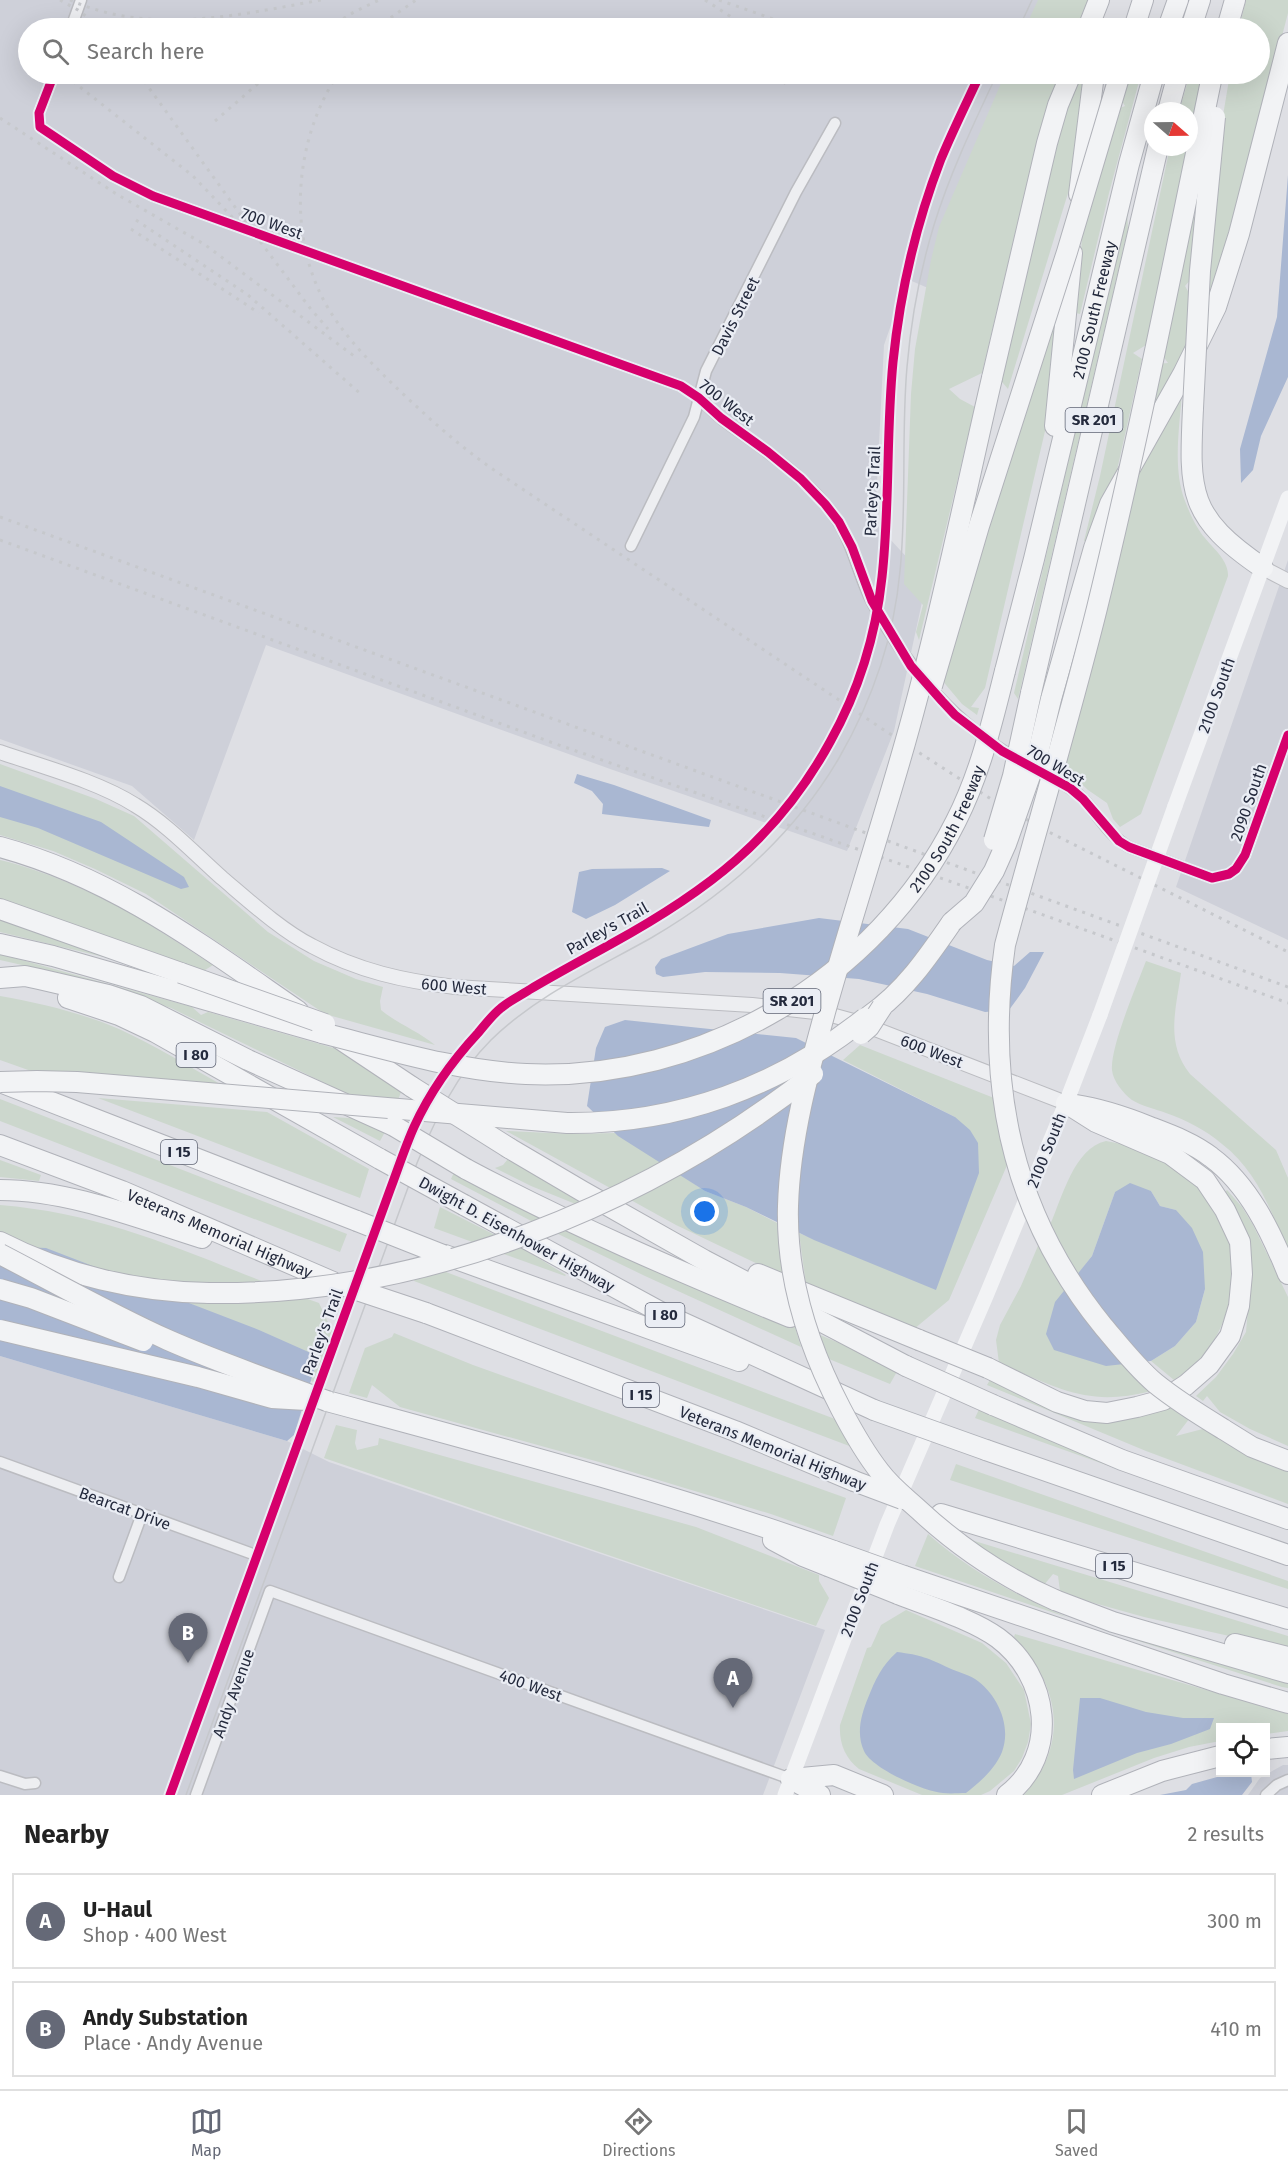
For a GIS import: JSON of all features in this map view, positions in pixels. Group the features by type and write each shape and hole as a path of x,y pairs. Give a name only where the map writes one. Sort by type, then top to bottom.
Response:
{"highway":[{"path":"1092,18 1099,0"},
{"path":"1106,18 1110,0"},
{"path":"1137,18 1143,0"},
{"path":"1172,18 1178,0"},
{"path":"1194,18 1200,0"},
{"path":"1230,18 1235,0"},
{"path":"952,922 974,903 994,871 1029,782 1094,548 1110,504 1183,374 1216,307 1239,234 1288,43"},
{"path":"1068,84 1047,143 936,620 905,741 813,1058 795,1142 788,1208 792,1261 802,1318 810,1343 849,1425 881,1474 932,1522 971,1553 1013,1580 1055,1600 1113,1622 1288,1672"},
{"path":"1034,560 1058,409 1064,321 1093,84"},
{"path":"867,866 907,765 1117,84"},
{"name":"2100 South Freeway","path":"178,982 322,1033 449,1064 491,1071 545,1074 598,1071 652,1061 706,1044 743,1028 792,1001 827,976 882,927 913,890 956,821 977,773 992,727 1129,164 1151,84"},
{"path":"1170,102 1175,84"},
{"path":"1215,84 1098,605 1005,945 999,989 998,1042 1008,1134 1024,1187 1054,1256 1083,1301 1120,1347 1147,1375 1188,1407 1252,1447 1288,1461"},
{"path":"1216,84 1200,271 1191,446 1193,483 1200,507 1212,526 1228,543 1263,568"},
{"name":"2100 South Freeway","path":"882,1007 915,973 952,922 986,862 1000,822 1013,776 1156,156"},
{"path":"0,847 79,874 149,910 412,1087 509,1148 624,1216 876,1352"},
{"path":"0,909 178,982"},
{"path":"0,944 178,982"},
{"path":"0,978 25,976 56,982 141,1006 248,1060 394,1126 466,1169 534,1205 650,1258 715,1287 876,1352 1122,1460 1288,1518"},
{"name":"Dwight D. Eisenhower Highway","path":"0,983 82,1002 137,1023 664,1314 874,1410"},
{"path":"0,1082 58,1081 567,1123 614,1122 676,1112 756,1086 818,1053 882,1007"},
{"path":"0,1242 36,1260 94,1278 185,1292 282,1291 377,1276 438,1262 517,1238 561,1221 689,1158 732,1132 796,1087 869,1027 882,1007"},
{"name":"I 15","path":"0,1082 443,1255 986,1450 1288,1555"},
{"path":"1066,1103 1105,1110 1182,1139 1211,1156 1233,1176 1248,1194 1280,1253 1288,1274"},
{"path":"624,1216 701,1247 767,1278 988,1368 1057,1402 1085,1411 1107,1413 1163,1400 1186,1385 1209,1365 1230,1336 1239,1306 1242,1274 1240,1242 1225,1210 1205,1180 1170,1154 1096,1122 1066,1103"},
{"name":"Veterans Memorial Highway","path":"0,1145 122,1191 333,1282 426,1313 735,1431 854,1481 941,1514 1288,1619"},
{"path":"0,1190 61,1198 118,1211 305,1271"},
{"path":"0,1254 99,1307 168,1340 327,1401"},
{"path":"0,1288 257,1385 327,1401 560,1464 718,1511 803,1556 831,1558 901,1585 1288,1703"},
{"path":"0,1330 198,1377 272,1398 327,1401"},
{"path":"901,1585 991,1634 1012,1651 1030,1675 1042,1709 1041,1742 1030,1768 1019,1784 1007,1795"},
{"path":"1074,1607 1288,1657"},
{"path":"1270,1749 1288,1747"},
{"path":"1102,1795 1162,1771 1216,1757"},
{"path":"788,1787 834,1775 883,1795"},
{"path":"788,1787 820,1795"}],"main road":[{"name":"2100 South","path":"788,1787 887,1525 1066,1103 1288,498"}],"street":[{"path":"75,18 81,0"},
{"name":"700 West","path":"50,84 39,113 40,127 113,176 153,196 671,382 699,398 721,418 776,458 825,504 839,522 852,547 872,601 911,666 955,715 1002,751 1070,788 1083,799 1119,841 1129,847 1212,878 1229,874"},
{"name":"Davis Street","path":"631,546 694,417 706,371 796,192 835,123"},
{"path":"1263,568 1288,581"},
{"name":"2090 South","path":"1229,874 1236,869 1245,855 1288,735"},
{"name":"600 West","path":"0,752 106,790 136,805 159,822 252,904 310,945 366,969 408,982 455,987 752,1005 824,1013 857,1022 1066,1103"},
{"name":"Bearcat Drive","path":"0,1462 250,1553"},
{"path":"119,1577 142,1514"},
{"name":"400 West","path":"270,1591 788,1787"},
{"name":"Andy Avenue","path":"196,1795 270,1591"},
{"path":"0,1776 25,1784 35,1783"},
{"path":"1266,1795 1277,1785 1288,1780"}],"shaded area":[{"path":"0,0 1048,0 1040,18 18,18 18,84 1011,84 928,288 907,279 884,345 875,523 927,579 894,731 847,851 613,770 266,645 194,840 132,786 0,739"},
{"path":"1038,0 1088,0 1080,18 1030,18"},
{"path":"1246,0 1288,0 1288,13 1270,82 1270,18 1242,18"},
{"path":"1001,84 1055,84 1035,149 982,373 949,389 960,399 975,407 919,640 916,632 923,605 904,584 911,394 915,349 939,227"},
{"path":"1072,84 1083,84 1072,180 1008,389 997,376 1049,157"},
{"path":"1124,84 1138,84 1080,314 1076,313 1084,213 1117,109 1125,106 1120,98"},
{"path":"1187,84 1205,84 1198,114 1198,102 1182,102"},
{"path":"1228,84 1270,84 1209,302 1218,145"},
{"path":"1168,156 1189,156 1146,345 1133,353 1142,359 1115,479 1089,542 1084,541"},
{"path":"1127,211 1128,229 1018,699 1014,693"},
{"path":"1190,216 1195,217 1191,279 1185,286 1189,293 1185,357 1141,434 1156,364 1168,363 1160,352"},
{"path":"1063,281 1049,414 985,688 971,707 979,708 977,715 962,704 941,679"},
{"path":"1182,391 1178,446 1181,488 1195,523 1203,536 1222,557 1228,576 1141,814 1120,827 1113,819 1107,803 1088,790 1063,766 1131,480"},
{"path":"1288,560 1288,940 1176,887"},
{"path":"0,764 96,799 134,816 268,932 314,961 356,979 383,987 381,1010 435,1045 325,1014 146,894 53,851 0,835"},
{"path":"0,860 41,872 119,907 157,926 158,930 213,965 202,972 0,900"},
{"path":"0,916 112,957 112,959 0,932"},
{"path":"0,954 192,1007 201,1015 208,1012 337,1049 401,1092 398,1100 351,1096 171,1008 79,978 0,960"},
{"path":"1146,961 1181,973 1175,1013 1175,1038 1182,1062 1190,1074 1276,1150 1288,1178 1288,1252 1262,1193 1254,1179 1234,1155 1216,1139 1195,1126 1132,1100 1114,1078 1112,1070 1115,1047"},
{"path":"0,996 61,1009 105,1023 170,1055 220,1084 31,1071 0,1060"},
{"path":"860,1045 994,1098 1008,1163 949,1300 914,1329 806,1285 799,1233 936,1289 955,1117 843,1060"},
{"path":"98,1098 267,1112 369,1169 360,1198"},
{"path":"0,1099 347,1234 340,1252 0,1121"},
{"path":"333,1117 365,1119 386,1130 380,1141"},
{"path":"506,1131 571,1134 615,1133 664,1164 612,1189"},
{"path":"1106,1141 1148,1153 1189,1177 1211,1200 1230,1239 1232,1248 1231,1292 1223,1322 1209,1348 1188,1370 1174,1380 1151,1361 1175,1346 1196,1322 1205,1289 1176,1210 1160,1206 1151,1191 1115,1192 1092,1256 1078,1274 1050,1225 1077,1164 1085,1153"},
{"path":"508,1159 581,1203 578,1205 531,1186 495,1168 503,1165"},
{"path":"0,1160 41,1175 39,1181 0,1177"},
{"path":"457,1166 555,1215 535,1223 451,1179"},
{"path":"678,1173 705,1191 746,1207 777,1223 783,1276 676,1225 629,1199"},
{"path":"1227,1190 1242,1207 1253,1225 1288,1297 1288,1446 1220,1412 1207,1396 1203,1401 1196,1396 1216,1377 1246,1332 1250,1286 1224,1193"},
{"path":"0,1205 36,1209 105,1224 170,1245 269,1284 207,1286 163,1283 91,1268 43,1252 0,1234"},
{"path":"440,1207 497,1236 475,1243 434,1228"},
{"path":"574,1224 794,1324 801,1347 554,1232"},
{"path":"1040,1241 1151,1391 1128,1396 1090,1396 1055,1387 999,1363 996,1340 1000,1325 1021,1286"},
{"path":"517,1245 566,1275 498,1252"},
{"path":"438,1269 835,1419 852,1447 414,1281 416,1276"},
{"path":"302,1297 319,1303 333,1333 316,1383 311,1381 317,1361 182,1300 233,1302"},
{"path":"394,1333 473,1365 846,1498 833,1536 771,1514 599,1462 400,1407 372,1385 367,1398 349,1393 365,1348 392,1337"},
{"path":"820,1335 899,1368 890,1384 829,1359"},
{"path":"0,1356 287,1441 329,1462 825,1630 763,1795 0,1795"},
{"path":"991,1378 1062,1407 1180,1405 1193,1414 1176,1436 1214,1426 1288,1462 1288,1504 1146,1451 987,1385"},
{"path":"981,1405 1288,1526 1288,1530 975,1418"},
{"path":"336,1425 357,1430 355,1443 357,1450 378,1445 379,1438 696,1527 819,1575 819,1581 829,1598 816,1626 324,1458"},
{"path":"956,1464 1288,1581 1288,1589 950,1480"},
{"path":"928,1534 960,1560 995,1582 1069,1618 915,1566"},
{"path":"968,1539 1288,1636 1288,1649 1144,1617 1069,1596 1060,1591 1058,1576 1053,1574 1044,1585 1002,1563"},
{"path":"906,1610 982,1643 1006,1663 1024,1690 1031,1724 1022,1758 1014,1771 990,1791 981,1795 922,1795 859,1769 844,1750 840,1725 867,1648 871,1647 881,1625"},
{"path":"1101,1629 1288,1681 1288,1688 1282,1687"},
{"path":"1015,1634 1288,1714 1288,1731 1270,1733 1270,1723 1216,1723 1216,1742 1154,1758 1062,1795 1024,1795 1039,1775 1048,1755 1053,1735 1054,1714 1050,1695 1041,1675 1030,1656 1014,1637"},
{"path":"1283,1765 1288,1765 1288,1795 1248,1795 1260,1778 1270,1777 1270,1772"}],"water":[{"path":"1288,175 1288,377 1261,436 1253,470 1241,483 1240,449 1277,317"},
{"path":"577,774 711,820 709,827 602,814 603,804 592,791 574,783"},
{"path":"0,786 101,822 184,877 189,887 181,889 38,828 0,817"},
{"path":"662,868 670,871 615,905 586,919 572,912 579,872 592,869"},
{"path":"819,918 908,929 987,960 1014,966 1030,952 1044,952 1025,988 1009,1010 985,1012 927,994 859,979 780,973 705,972 663,977 656,974 655,967 661,959 728,934"},
{"path":"625,1020 796,1038 955,1117 970,1130 978,1143 979,1173 936,1290 814,1240 746,1207 705,1191 618,1136 587,1106 596,1048 605,1027"},
{"path":"1130,1183 1151,1191 1160,1206 1176,1210 1192,1228 1203,1252 1205,1289 1196,1322 1175,1346 1151,1361 1106,1366 1054,1350 1046,1334 1055,1302 1092,1256 1115,1192"},
{"path":"0,1246 46,1248 259,1330 313,1354 317,1361 294,1435 287,1441 0,1356"},
{"path":"897,1652 924,1657 972,1677 983,1685 996,1702 1004,1721 1005,1742 1002,1752 991,1770 966,1793 935,1792 912,1784 877,1765 864,1751 860,1731 865,1704 879,1673"},
{"path":"1080,1698 1100,1698 1146,1712 1183,1718 1214,1718 1210,1729 1171,1744 1137,1753 1074,1779"},
{"path":"1217,1777 1251,1777 1252,1782 1242,1795 1160,1795 1186,1790 1192,1784"}],"tram line":[{"path":"1024,18 1032,0"},
{"path":"186,1795 417,1163 457,1082 491,1040 528,1009 679,921 707,902 757,860 780,837 821,786 862,714 880,668 897,596 902,546 907,367 920,278 947,186 992,84"}],"railway":[{"path":"60,0 88,18"},
{"path":"70,0 101,11 142,18"},
{"path":"205,18 321,0"},
{"path":"344,18 379,0"},
{"path":"390,18 416,0"},
{"path":"705,0 733,18"},
{"path":"719,0 770,18"},
{"path":"76,84 193,176 235,220"},
{"path":"146,84 253,232 328,329"},
{"path":"215,121 258,84"},
{"path":"332,84 312,128 304,158 301,220 306,251 315,280 336,320 362,353 414,404 462,446 500,474 991,799 1045,830 1288,952"},
{"path":"785,84 788,88"},
{"path":"0,118 118,195 204,244 358,359"},
{"path":"136,220 248,295 362,395"},
{"path":"131,229 259,313"},
{"path":"0,517 1288,987"},
{"path":"0,540 556,744 949,881 1288,1003"}],"cycle path":[{"path":"50,84 39,113 40,127 113,176 153,196 681,386 699,398 721,418 801,479 825,504 839,522 852,547 872,601 911,666 955,715 1002,751 1070,788 1083,799 1119,841 1129,847 1212,878 1229,874 1236,869 1245,855 1288,735"},
{"name":"Parley's Trail","path":"170,1795 405,1150 420,1114 434,1089 459,1055 504,1005 646,924 708,883 736,860 787,807 809,776 840,723 864,662 879,598 886,523 893,362 905,285 932,184 975,84"}],"place":[{"name":"Andy Substation","path":"188,1663"},
{"name":"U-Haul","path":"733,1708"}]}
